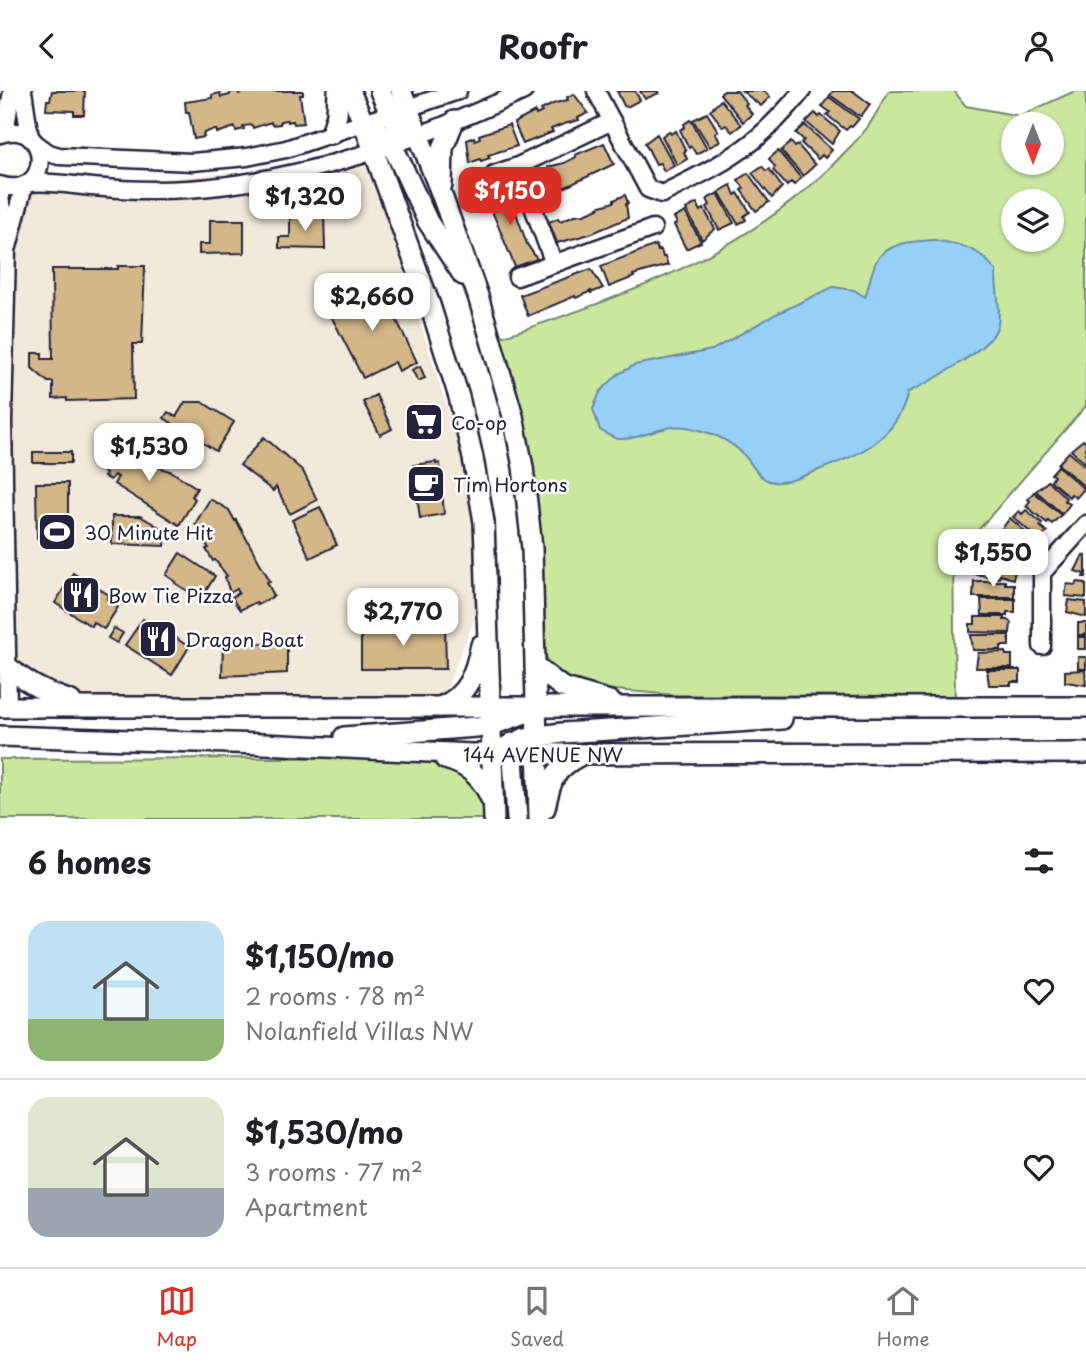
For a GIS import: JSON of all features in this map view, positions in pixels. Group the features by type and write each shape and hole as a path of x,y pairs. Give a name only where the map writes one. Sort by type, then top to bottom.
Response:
{"main road":[{"path":"331,134 337,114 338,91"},
{"path":"350,91 364,124 478,296"},
{"path":"380,91 400,105 398,126 407,134 418,137 441,193 478,296 513,416 523,467 532,548 536,745 541,819"},
{"path":"441,193 443,148 454,121"},
{"path":"383,149 458,397 473,458 484,522 493,719 493,811"},
{"path":"440,707 454,699 470,684 482,639 487,606"},
{"path":"8,667 30,685 46,693 88,706"},
{"path":"536,667 562,687 632,707"},
{"path":"262,744 493,719 536,708 1086,706"},
{"path":"4,708 440,707 493,719 512,749 517,819"},
{"path":"536,745 971,707"},
{"name":"144 AVENUE NW","path":"0,736 262,744 424,753 491,754 536,745 584,754 1086,753"},
{"path":"424,753 460,762 468,768 485,784 493,811"},
{"path":"541,819 554,776 561,767 584,754"}],"street":[{"path":"0,134 6,126 12,91"},
{"path":"7,249 27,184 35,177 41,160 26,119 23,91"},
{"path":"0,134 16,132 33,140 49,153 59,156 192,162 247,157 286,149 364,124 400,105 458,91"},
{"path":"0,185 8,188 43,181 94,187 153,189 235,185 300,172 383,149 418,137 524,91"},
{"path":"596,91 648,188 662,194 698,176 751,143 802,91"},
{"path":"494,174 518,166 612,121"},
{"path":"518,166 554,264"},
{"path":"0,196 7,249 1,422 8,667 4,708"},
{"path":"517,277 653,228"},
{"path":"1042,646 1042,573 1086,524"}],"shaded area":[{"path":"369,161 468,473 479,608 443,697 357,707 88,707 8,667 7,249 30,190"}],"green space":[{"path":"889,91 954,91 966,106 1001,112 1001,175 1064,175 1064,112 1029,112 1075,91 1086,91 1086,406 953,559 955,696 677,695 569,684 549,667 543,643 541,546 535,485 519,401 500,337 640,287 686,267 729,243 771,217 810,186 870,123"},
{"path":"496,757 497,819 0,819 0,759"}],"water":[{"path":"934,240 976,252 996,271 999,317 996,330 969,356 908,392 894,423 884,435 857,454 796,479 774,482 761,476 732,444 703,431 679,426 619,439 600,430 593,409 600,392 618,374 635,365 712,350 776,314 833,287 854,290 865,297 875,263 888,249"}],"building":[{"path":"52,91 85,91 84,115 74,115 74,111 46,110"},
{"path":"238,91 239,94 247,91 303,91 303,95 300,95 304,123 294,124 293,121 287,120 280,121 280,124 272,125 271,122 253,128 252,125 243,126 244,129 236,131 235,127 217,133 217,130 209,131 203,134 204,137 194,139 185,102 212,98 212,95 220,93 221,97"},
{"path":"617,91 635,91 640,100 624,106"},
{"path":"640,91 658,91 659,93 645,99"},
{"path":"724,91 737,91 747,104 745,105 752,114 743,122 720,94"},
{"path":"742,91 764,91 770,97 761,106"},
{"path":"833,91 853,91 870,104 861,116 858,115 830,95"},
{"path":"574,94 588,113 578,118 579,120 551,129 553,132 523,144 514,123 535,112 536,115 555,103 568,100 567,97"},
{"path":"829,97 859,119 852,127 846,130 827,115 830,112 822,106"},
{"path":"721,100 741,125 732,132 726,125 723,127 710,110"},
{"path":"707,113 718,131 715,133 720,141 710,147 693,120"},
{"path":"815,113 840,131 832,144 806,122"},
{"path":"691,120 707,148 696,154 691,146 689,148 680,130"},
{"path":"509,125 517,146 488,155 490,158 470,163 467,140 474,137 475,140 480,138 479,135"},
{"path":"805,125 832,150 825,158 822,155 818,159 801,143 804,140 796,133"},
{"path":"669,131 671,134 676,131 686,151 684,152 687,159 677,165 662,136"},
{"path":"657,134 674,165 664,171 660,163 656,164 645,143"},
{"path":"791,142 795,147 798,145 815,165 803,176 781,151"},
{"path":"604,143 614,164 547,196 539,184 536,185 533,177 549,169 548,167 564,163 576,157 575,155"},
{"path":"778,151 801,178 794,185 791,182 787,186 773,170 775,167 769,159"},
{"path":"762,166 766,171 769,169 782,187 772,198 752,173"},
{"path":"748,173 769,202 756,211 741,190 744,188 738,180"},
{"path":"498,178 501,185 481,192 478,185"},
{"path":"731,185 735,195 738,193 750,212 744,216 746,220 738,224 719,192"},
{"path":"508,190 527,244 537,259 515,267 485,194"},
{"path":"718,193 734,223 719,230 707,207 710,205 707,199"},
{"path":"625,195 628,218 590,234 557,243 549,222 584,214"},
{"path":"697,203 701,211 704,209 715,229 702,240 686,209"},
{"path":"685,212 701,242 686,249 674,225 677,223 674,218"},
{"path":"324,214 325,249 279,248 279,237 290,237 290,215"},
{"path":"210,220 244,220 244,253 199,254 199,244 210,244"},
{"path":"656,245 668,265 633,275 634,277 609,287 601,266"},
{"path":"118,266 145,266 142,344 133,344 134,399 53,399 53,382 48,382 32,368 32,353 42,353 42,359 53,359 52,269 118,269"},
{"path":"591,269 603,288 576,298 575,296 528,316 520,295"},
{"path":"378,287 417,362 399,371 395,362 363,378 328,310"},
{"path":"420,366 425,378 418,381 412,370"},
{"path":"376,395 392,429 380,435 363,402"},
{"path":"185,402 202,402 234,422 216,451 164,418 168,412 176,417"},
{"path":"426,404 438,427 414,438 411,431 420,408"},
{"path":"264,437 303,471 317,500 290,514 276,487 273,491 240,465"},
{"path":"119,439 151,464 172,472 197,488 192,496 195,499 179,525 114,484 118,477 114,475 110,480 104,477 106,474 101,466"},
{"path":"1083,440 1086,443 1086,464 1071,450"},
{"path":"33,452 71,452 71,463 33,463"},
{"path":"1069,452 1086,467 1086,488 1058,464"},
{"path":"440,463 444,514 420,518 413,465"},
{"path":"1058,466 1084,489 1076,498 1071,494 1069,497 1051,481 1054,476 1051,474"},
{"path":"1048,481 1070,504 1062,514 1036,491"},
{"path":"36,483 68,483 68,538 37,538"},
{"path":"1034,492 1061,515 1052,524 1026,506"},
{"path":"210,499 229,510 236,520 270,581 267,582 274,596 240,610 235,603 232,597 239,593 237,589 230,593 225,577 227,576 215,560 213,561 206,549 209,548 199,535 205,532 195,524"},
{"path":"320,507 337,545 310,558 292,520"},
{"path":"1026,510 1042,523 1040,526 1047,532 1039,540 1013,517 1019,511 1022,514"},
{"path":"112,516 140,516 166,531 165,546 112,544"},
{"path":"1010,518 1035,541 1028,549 1022,544 1020,547 1001,530"},
{"path":"994,537 1015,546 1013,550 1023,554 1018,565 984,550 988,541 991,542"},
{"path":"180,553 215,576 201,599 166,575"},
{"path":"979,555 1000,559 1016,567 1013,579 1000,575 999,578 974,574 976,569 971,567"},
{"path":"1083,555 1086,556 1086,577 1075,571"},
{"path":"73,573 109,595 107,600 118,607 104,629 93,622 91,626 55,603"},
{"path":"974,581 1005,581 1005,584 1014,584 1014,597 973,597"},
{"path":"1077,582 1086,583 1086,598 1065,596 1067,584 1076,585"},
{"path":"981,599 1015,599 1015,612 1007,612 1007,615 982,615"},
{"path":"1069,600 1086,602 1086,617 1067,612"},
{"path":"975,617 1004,617 1004,620 1011,623 1010,633 970,632 970,624 975,624"},
{"path":"143,619 189,647 172,675 125,645"},
{"path":"1078,623 1086,623 1086,635 1078,635"},
{"path":"361,626 445,626 446,669 361,669"},
{"path":"114,628 123,633 117,643 108,638"},
{"path":"971,635 1009,635 1009,646 1001,646 1001,650 973,650"},
{"path":"1078,637 1086,637 1086,649 1078,649"},
{"path":"223,642 287,644 287,673 222,676"},
{"path":"1006,652 1006,655 1012,655 1012,668 976,668 978,653"},
{"path":"1078,657 1086,657 1086,669 1078,669"},
{"path":"987,670 1020,670 1020,682 1011,682 1011,685 989,685"},
{"path":"1085,670 1086,685 1065,682 1065,671"}],"place":[{"name":"Co-op","path":"424,422"},
{"name":"Tim Hortons","path":"426,484"},
{"name":"30 Minute Hit","path":"57,532"},
{"name":"Bow Tie Pizza","path":"81,595"},
{"name":"Dragon Boat","path":"158,639"}]}
